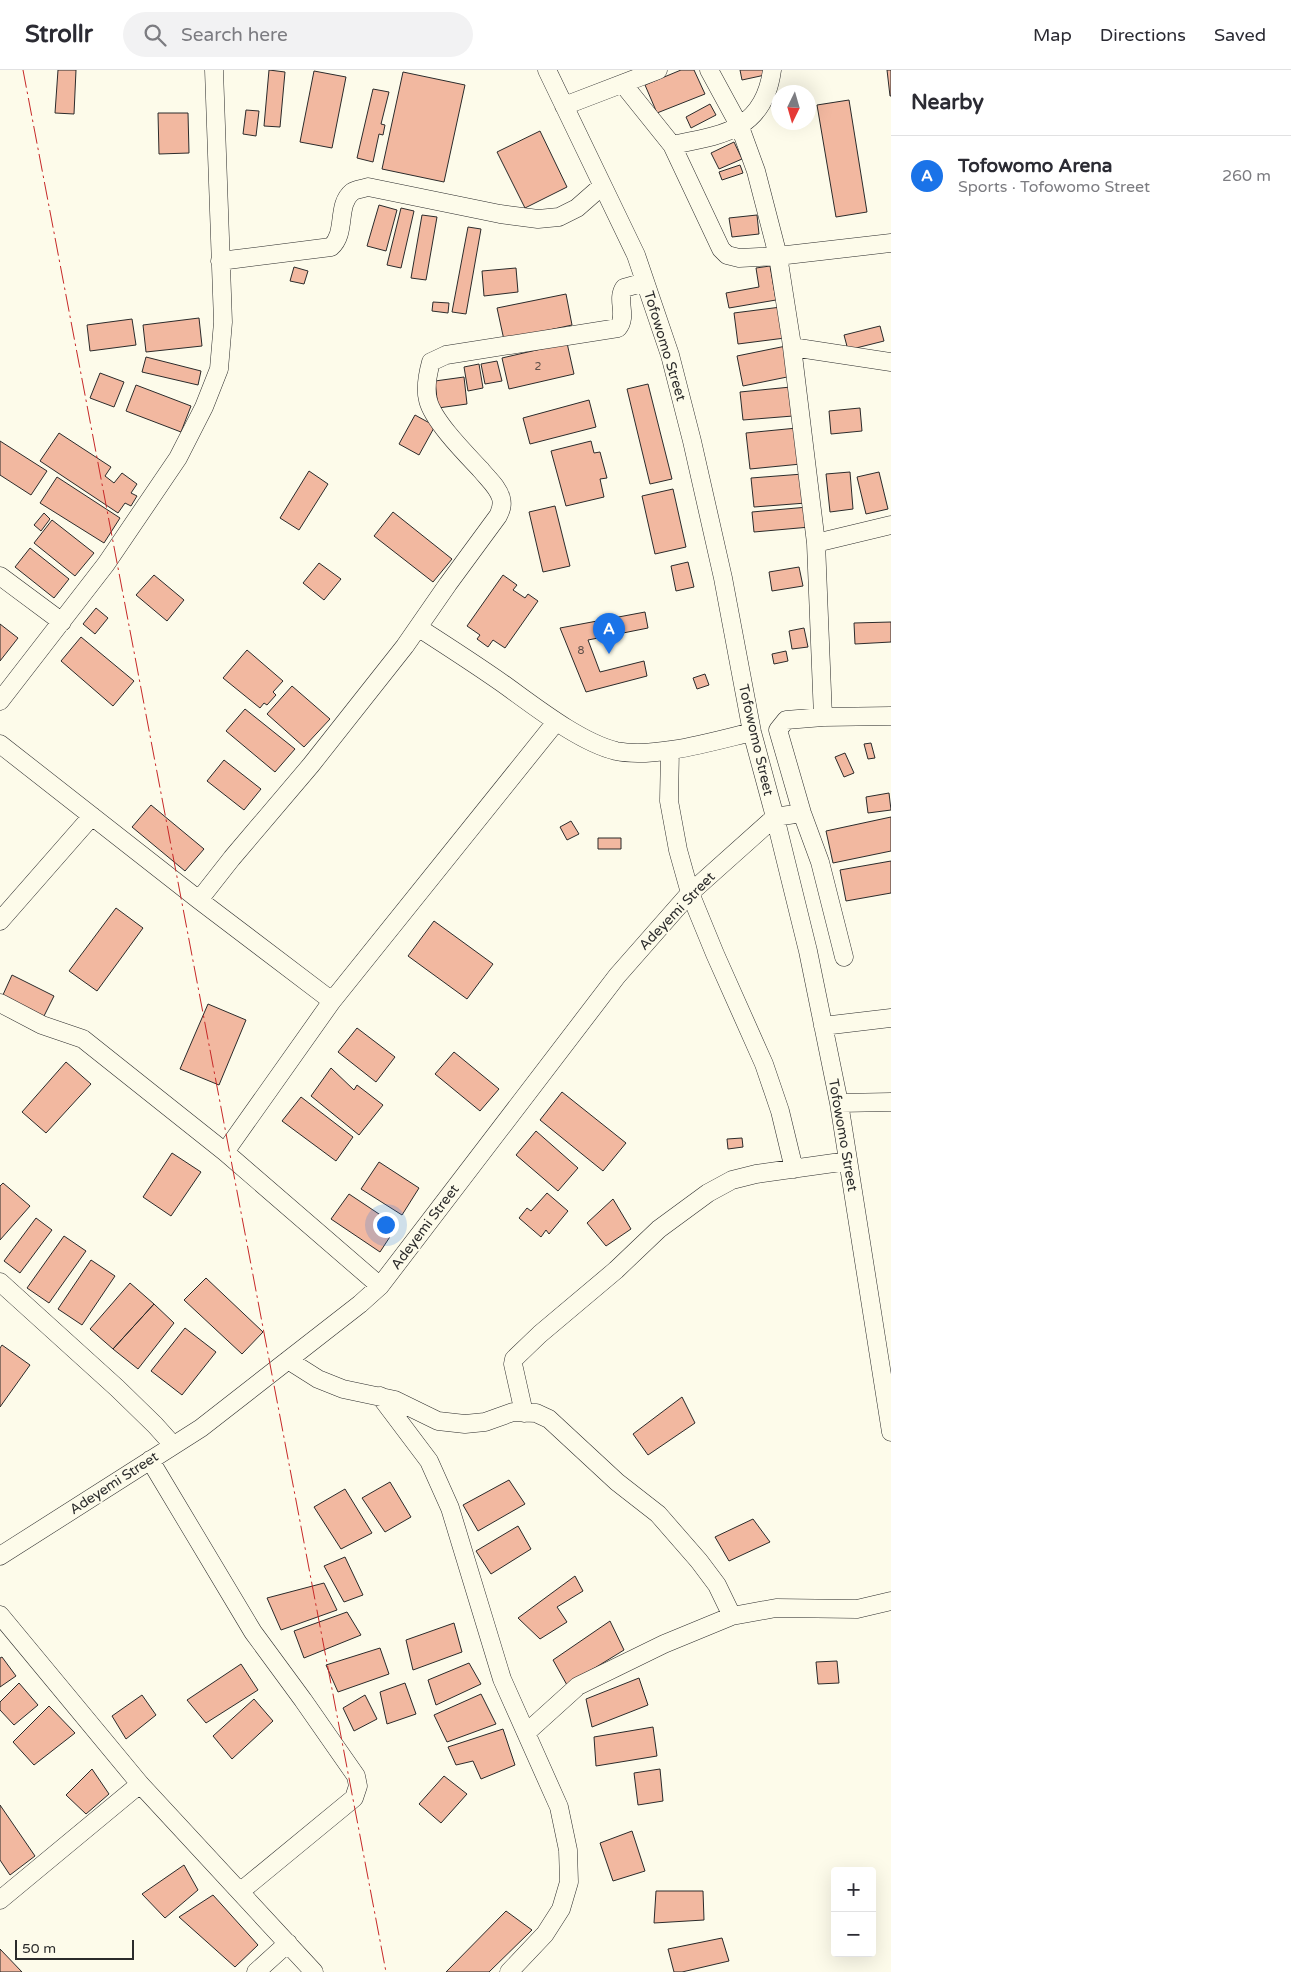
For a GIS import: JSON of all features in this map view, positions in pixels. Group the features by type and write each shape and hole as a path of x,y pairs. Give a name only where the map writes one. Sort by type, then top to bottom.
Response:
{"street":[{"path":"0,701 106,564 178,458 204,407 219,369 223,322 214,70"},
{"name":"Tofowomo Street","path":"547,70 636,256 670,355 692,442 723,578 752,732 808,951 839,1103 891,1432"},
{"path":"564,106 658,70"},
{"path":"709,70 740,127 756,171 778,256 792,347 816,543 823,717"},
{"path":"672,145 717,136 740,127 762,104 768,92 772,70"},
{"path":"623,84 672,145 721,249 727,255 739,258 778,256 891,243"},
{"path":"220,261 331,247 337,241 345,203 353,191 368,188 538,220 559,217 577,208 602,186"},
{"path":"198,900 311,766 419,628 448,584 491,527 502,506 501,498 494,486 456,444 434,413 428,400 428,373 431,362 446,355 618,328 621,324 622,316 620,292 624,288 645,282"},
{"path":"792,347 891,362"},
{"path":"816,543 891,525"},
{"path":"0,576 62,622"},
{"path":"419,628 479,667 556,722 593,742 616,751 644,753 670,750 752,732"},
{"path":"844,958 820,862 802,813 778,730 786,720 823,717 891,716"},
{"path":"225,1152 332,1001 556,722"},
{"path":"0,744 198,900 332,1001"},
{"path":"670,750 669,802 678,850 690,893 764,1064 780,1111 794,1169"},
{"path":"775,817 802,813"},
{"path":"0,921 92,816"},
{"name":"Adeyemi Street","path":"0,1556 201,1428 360,1304 380,1286 617,976 690,893 775,817"},
{"path":"0,1003 42,1025 83,1039 225,1152 380,1286"},
{"path":"823,1026 891,1018"},
{"path":"839,1103 891,1102"},
{"path":"524,1413 513,1364 514,1359 540,1334 616,1270 659,1229 708,1193 732,1180 756,1174 848,1161"},
{"path":"0,1282 130,1400 155,1424 172,1446"},
{"path":"288,1360 318,1379 335,1386 395,1400 438,1421 465,1424 485,1422 513,1412 536,1413 549,1419 617,1482 658,1514 699,1560 717,1585 732,1616"},
{"path":"380,1396 429,1461 450,1508 502,1679 559,1807 568,1850 568,1882 561,1910 545,1934 509,1972"},
{"path":"150,1460 253,1632 356,1776 358,1786 354,1798 241,1891"},
{"path":"526,1733 578,1686 664,1644 732,1616 776,1608 857,1609 891,1601"},
{"path":"0,1615 140,1784 314,1972"},
{"path":"0,1900 140,1784"},
{"path":"256,1972 288,1943"}],"building":[{"path":"58,70 76,70 74,114 55,113"},
{"path":"269,70 285,72 280,127 264,126"},
{"path":"681,70 694,70 705,94 657,113 645,85"},
{"path":"740,70 764,70 765,75 742,80"},
{"path":"887,70 891,70 891,96 890,96"},
{"path":"314,71 346,77 332,148 300,142"},
{"path":"403,72 465,85 444,182 382,169"},
{"path":"373,89 389,92 381,124 385,125 383,135 379,134 373,162 357,158"},
{"path":"849,100 867,212 836,217 817,105"},
{"path":"710,104 716,115 691,128 686,117"},
{"path":"246,110 259,111 256,136 243,134"},
{"path":"158,113 188,113 189,153 159,154"},
{"path":"540,131 567,187 525,208 497,152"},
{"path":"734,142 742,159 719,169 711,153"},
{"path":"740,165 743,173 722,180 719,172"},
{"path":"379,205 397,210 386,251 367,246"},
{"path":"401,208 414,211 401,268 387,265"},
{"path":"422,215 437,217 426,280 411,278"},
{"path":"757,215 759,234 732,237 729,218"},
{"path":"468,227 481,229 466,314 452,312"},
{"path":"770,266 776,300 729,308 726,293 759,287 756,268"},
{"path":"294,267 308,271 304,284 290,281"},
{"path":"516,268 518,292 484,296 482,271"},
{"path":"566,294 572,325 504,340 497,308"},
{"path":"433,302 449,303 448,313 432,311"},
{"path":"781,307 785,338 738,344 734,313"},
{"path":"199,318 202,346 146,352 143,325"},
{"path":"132,319 136,345 90,351 87,325"},
{"path":"880,326 884,341 848,350 844,335"},
{"path":"567,343 574,374 509,389 502,358"},
{"path":"786,346 792,376 743,386 737,356"},
{"path":"146,357 201,371 198,385 142,372"},
{"path":"497,361 502,381 485,384 481,364"},
{"path":"479,364 483,388 468,391 464,367"},
{"path":"100,373 124,382 114,407 90,398"},
{"path":"464,377 467,404 438,408 435,381"},
{"path":"648,384 672,479 650,484 627,389"},
{"path":"136,385 191,406 181,432 126,411"},
{"path":"791,387 793,416 743,420 740,392"},
{"path":"589,400 596,427 530,444 523,418"},
{"path":"860,408 862,431 831,434 829,411"},
{"path":"415,415 435,426 419,455 399,444"},
{"path":"797,428 801,464 750,469 746,433"},
{"path":"59,433 111,467 105,476 114,483 122,473 137,484 131,493 137,496 131,506 125,503 118,513 40,461"},
{"path":"0,441 47,471 31,495 0,475"},
{"path":"591,441 594,453 600,452 607,478 600,479 604,497 566,506 551,451"},
{"path":"309,471 328,484 299,530 280,518"},
{"path":"850,472 853,509 830,512 826,474"},
{"path":"879,472 888,509 866,514 857,477"},
{"path":"803,474 806,503 754,507 751,478"},
{"path":"57,477 120,518 104,543 40,503"},
{"path":"673,489 686,547 655,554 642,496"},
{"path":"555,506 570,566 543,572 529,512"},
{"path":"808,507 810,527 754,532 752,512"},
{"path":"393,512 452,559 433,582 374,536"},
{"path":"44,513 50,519 41,531 34,525"},
{"path":"52,520 94,553 75,576 34,543"},
{"path":"30,548 69,579 54,598 15,567"},
{"path":"688,562 694,587 676,591 671,566"},
{"path":"319,563 341,579 324,600 303,583"},
{"path":"799,567 803,586 772,591 769,572"},
{"path":"154,575 184,600 167,621 136,595"},
{"path":"503,575 517,585 513,590 525,598 528,594 538,601 505,648 493,640 488,647 477,639 480,635 467,626"},
{"path":"96,608 108,618 95,634 83,624"},
{"path":"645,612 648,628 588,640 600,672 644,661 647,676 586,692 560,628"},
{"path":"891,622 891,642 855,644 854,623"},
{"path":"0,624 18,638 0,661"},
{"path":"804,628 808,647 792,649 789,631"},
{"path":"81,637 134,681 113,706 61,661"},
{"path":"247,650 283,681 273,692 276,695 267,705 264,703 260,708 223,678"},
{"path":"786,651 788,661 774,664 772,654"},
{"path":"705,674 709,685 697,689 693,678"},
{"path":"292,686 330,719 304,747 267,714"},
{"path":"245,709 295,749 275,772 226,731"},
{"path":"871,743 875,758 868,759 864,744"},
{"path":"845,753 854,773 844,777 835,757"},
{"path":"224,760 261,789 244,810 207,781"},
{"path":"889,793 891,810 868,813 866,797"},
{"path":"151,805 204,849 185,871 132,827"},
{"path":"891,817 891,851 833,863 826,831"},
{"path":"571,821 579,834 567,840 560,827"},
{"path":"598,838 621,838 621,849 598,849"},
{"path":"891,861 891,893 846,901 840,870"},
{"path":"116,908 143,928 97,991 69,971"},
{"path":"434,921 493,964 467,999 408,956"},
{"path":"12,975 54,996 43,1018 2,997"},
{"path":"208,1004 246,1020 219,1085 180,1069"},
{"path":"357,1028 395,1057 376,1082 338,1052"},
{"path":"454,1052 499,1089 480,1111 435,1074"},
{"path":"66,1062 91,1084 46,1133 22,1112"},
{"path":"331,1068 354,1090 357,1085 383,1105 359,1135 311,1096"},
{"path":"562,1092 626,1143 603,1171 540,1120"},
{"path":"301,1097 353,1137 336,1161 282,1121"},
{"path":"536,1131 578,1168 558,1191 516,1155"},
{"path":"742,1138 743,1147 728,1149 727,1139"},
{"path":"172,1153 201,1172 171,1216 143,1197"},
{"path":"379,1162 419,1188 402,1215 361,1189"},
{"path":"3,1183 30,1206 0,1240 0,1186"},
{"path":"547,1193 568,1211 549,1234 546,1230 541,1237 519,1218 527,1208 531,1211"},
{"path":"349,1194 397,1226 380,1252 331,1219"},
{"path":"613,1199 631,1229 606,1246 587,1223"},
{"path":"36,1218 52,1230 20,1273 4,1261"},
{"path":"64,1236 86,1251 49,1303 27,1288"},
{"path":"91,1260 115,1276 82,1325 58,1309"},
{"path":"206,1278 263,1332 242,1354 184,1300"},
{"path":"130,1283 154,1304 113,1349 90,1329"},
{"path":"154,1304 174,1323 138,1369 113,1349"},
{"path":"185,1328 216,1352 182,1395 151,1371"},
{"path":"2,1345 30,1365 0,1407 0,1348"},
{"path":"682,1397 695,1423 648,1455 633,1434"},
{"path":"509,1480 525,1504 478,1531 463,1505"},
{"path":"390,1482 411,1517 385,1532 362,1498"},
{"path":"345,1489 372,1533 341,1549 314,1507"},
{"path":"753,1519 770,1542 729,1561 715,1537"},
{"path":"518,1526 531,1549 491,1574 476,1551"},
{"path":"345,1557 363,1595 344,1602 324,1566"},
{"path":"575,1576 583,1591 557,1607 567,1622 540,1639 518,1618"},
{"path":"324,1583 337,1610 281,1630 267,1598"},
{"path":"347,1612 361,1635 304,1658 294,1631"},
{"path":"610,1621 624,1650 567,1685 553,1660"},
{"path":"454,1623 462,1652 413,1670 406,1640"},
{"path":"380,1648 389,1674 338,1692 326,1665"},
{"path":"2,1657 16,1676 0,1687 0,1658"},
{"path":"837,1661 839,1683 818,1684 816,1662"},
{"path":"469,1663 481,1684 436,1705 428,1680"},
{"path":"241,1664 258,1690 206,1723 187,1700"},
{"path":"639,1678 648,1705 592,1727 586,1699"},
{"path":"19,1683 38,1705 14,1725 0,1710 0,1702"},
{"path":"405,1683 416,1714 387,1724 380,1692"},
{"path":"481,1694 496,1724 447,1742 434,1715"},
{"path":"142,1695 156,1715 126,1739 112,1716"},
{"path":"365,1695 377,1719 354,1731 343,1708"},
{"path":"254,1699 273,1721 232,1759 213,1736"},
{"path":"49,1706 75,1733 34,1765 13,1742"},
{"path":"653,1727 657,1756 596,1766 594,1737"},
{"path":"503,1729 515,1765 481,1779 473,1761 456,1765 448,1747"},
{"path":"92,1769 109,1794 86,1814 66,1795"},
{"path":"660,1769 663,1801 638,1805 634,1773"},
{"path":"444,1776 467,1794 441,1823 419,1804"},
{"path":"0,1805 35,1856 10,1875 0,1860"},
{"path":"632,1831 645,1871 613,1881 600,1843"},
{"path":"184,1865 198,1890 165,1918 142,1894"},
{"path":"656,1891 703,1891 704,1920 654,1923"},
{"path":"213,1895 258,1945 235,1967 179,1917"},
{"path":"506,1911 532,1930 489,1972 446,1972"},
{"path":"722,1938 729,1961 682,1972 674,1972 668,1949"},
{"path":"0,1949 22,1972 0,1972"}],"power":[{"path":"23,70 386,1972"}],"place":[{"name":"Tofowomo Arena","path":"609,654"}]}
